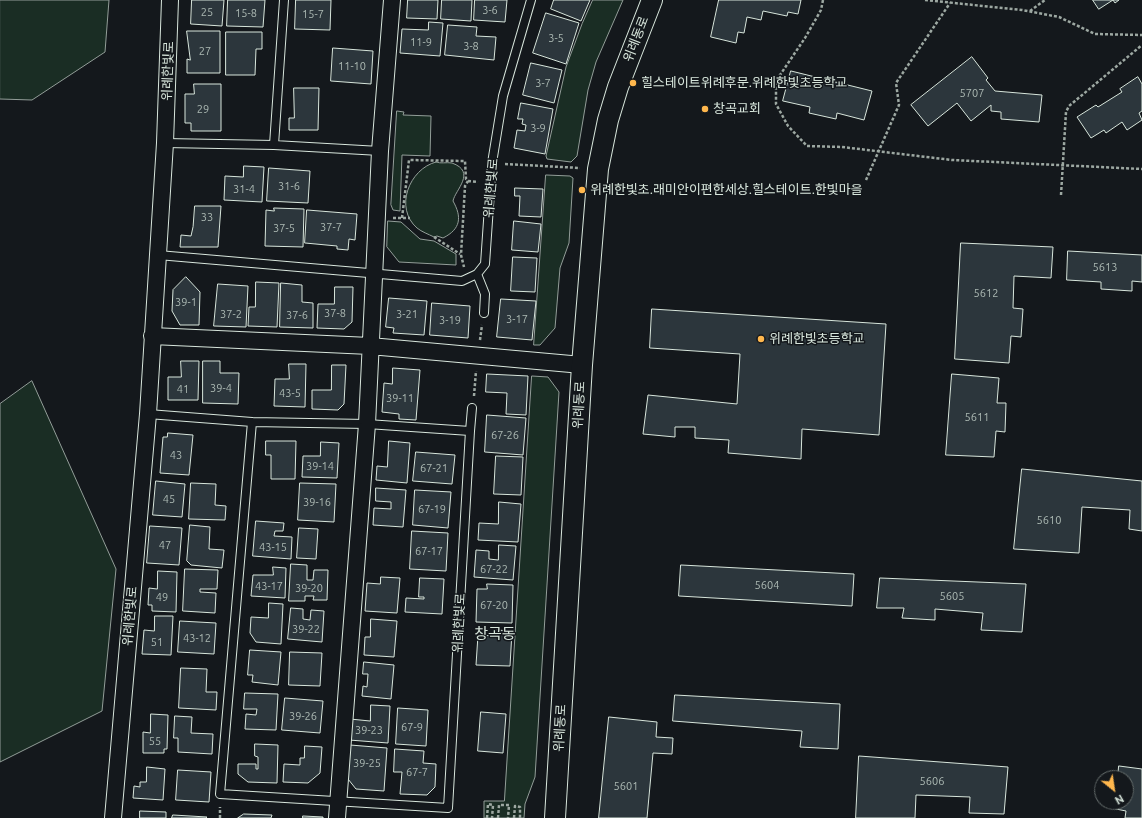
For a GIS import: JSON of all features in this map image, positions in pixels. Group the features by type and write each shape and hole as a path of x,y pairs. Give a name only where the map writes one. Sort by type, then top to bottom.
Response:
{"street":[{"name":"위례한빛로","path":"113,818 148,414 165,142 170,0"},
{"path":"337,818 366,424 380,151 392,0"},
{"name":"위례동로","path":"555,818 582,365 598,169 608,120 618,87 652,0"},
{"path":"152,336 370,346 582,365"}],"lane":[{"path":"274,145 284,0"},
{"name":"위례한빛로","path":"477,274 485,264 492,163 503,96 531,0"},
{"path":"165,142 274,145 380,151"},
{"path":"158,255 374,272 462,281 477,274 485,294 484,313"},
{"path":"148,414 252,422 366,424 470,431 472,408"},
{"name":"위례한빛로","path":"252,422 220,794 448,808 470,431"}],"path":[{"path":"823,0 821,10 805,38 776,81 776,104 788,126 807,146 842,147 952,160 1142,169"},
{"path":"924,0 1030,11 1059,17 1095,34 1142,35"},
{"path":"1030,11 1045,0"},
{"path":"866,180 899,105 896,83 950,3"},
{"path":"1061,195 1066,112 1069,106 1142,45"},
{"path":"410,218 402,218 410,160 465,161 466,179 468,181 465,186 461,254 434,237"},
{"path":"492,163 598,169"},
{"path":"472,408 484,313"},
{"path":"487,818 488,804 493,805 492,818"},
{"path":"498,818 499,805 509,805 508,818"},
{"path":"514,818 514,806 520,807 520,818"}],"green space":[{"path":"0,0 109,0 105,52 32,100 0,99"},
{"path":"593,0 623,0 596,62 588,90 577,156 571,162 547,159 546,156 566,67 582,24"},
{"path":"397,111 404,112 403,115 431,116 430,156 402,155 400,211 393,210 391,205"},
{"path":"436,162 452,163 463,171 464,176 453,201 458,212 458,222 453,231 443,238 437,236 434,237 417,228 410,220 406,210 408,190 412,181 418,172 426,166"},
{"path":"546,175 570,176 573,178 569,243 560,268 555,328 540,345 534,345"},
{"path":"388,221 401,222 420,239 434,241 456,254 456,265 399,262 387,247"},
{"path":"532,376 548,377 559,392 535,777 525,804 524,818 484,818 484,801 504,801"},
{"path":"32,381 116,569 102,711 0,762 0,404"}],"building":[{"path":"192,0 224,0 222,26 191,24"},
{"path":"228,0 265,0 263,27 227,26"},
{"path":"296,0 331,0 330,30 295,29"},
{"path":"408,0 438,0 437,19 407,18"},
{"path":"442,0 472,0 471,21 441,19"},
{"path":"475,0 507,0 505,22 474,20"},
{"path":"554,0 590,0 581,21 551,9"},
{"path":"719,0 801,0 798,14 788,12 787,16 763,11 761,20 747,17 744,33 738,32 736,43 711,37"},
{"path":"1093,0 1113,0 1099,9"},
{"path":"546,13 579,23 566,64 533,53"},
{"path":"429,22 443,23 440,56 400,53 402,29 428,30"},
{"path":"448,25 477,27 476,36 496,37 494,60 445,55"},
{"path":"187,31 220,31 220,73 187,73 187,59 190,60"},
{"path":"226,32 262,32 262,49 256,49 255,75 226,75"},
{"path":"333,48 373,51 371,84 331,81"},
{"path":"972,57 988,78 986,80 995,91 1042,95 1039,122 1001,119 1001,112 991,111 991,105 971,121 957,103 928,126 911,105"},
{"path":"531,63 562,70 554,103 523,95"},
{"path":"791,71 872,91 864,120 837,113 836,119 809,113 810,107 783,101"},
{"path":"1138,77 1142,84 1142,111 1139,113 1142,120 1127,130 1122,122 1106,133 1104,130 1091,138 1077,117 1096,105 1098,107 1122,92 1120,89"},
{"path":"194,84 221,84 221,131 191,131 191,123 185,123 185,94 194,94"},
{"path":"294,88 319,88 318,130 289,130 289,118 294,118"},
{"path":"521,103 553,109 545,154 514,148 517,130 525,131 526,125 522,124 523,119 518,119"},
{"path":"244,166 264,167 262,202 224,200 225,176 243,177"},
{"path":"269,168 310,171 308,203 267,201"},
{"path":"515,188 543,189 541,217 519,216 520,196 515,196"},
{"path":"195,206 221,206 218,247 180,247 181,235 191,236"},
{"path":"274,208 304,209 303,247 265,246 266,210 274,211"},
{"path":"307,210 357,214 355,240 349,239 348,250 337,249 337,246 305,243"},
{"path":"514,221 541,224 538,252 512,250"},
{"path":"961,243 1053,247 1051,278 1014,276 1013,308 1023,309 1021,337 1011,336 1009,363 955,359"},
{"path":"1068,251 1142,255 1142,282 1132,281 1132,291 1101,289 1101,282 1067,280"},
{"path":"513,257 537,258 535,292 511,291"},
{"path":"186,277 200,292 199,325 180,325 172,311 173,290"},
{"path":"256,282 279,283 277,327 248,326 249,307 255,307"},
{"path":"281,283 302,285 302,302 313,303 313,328 280,327"},
{"path":"218,284 248,286 246,327 214,326"},
{"path":"335,287 353,287 352,322 344,329 317,328 318,304 334,304"},
{"path":"389,298 427,301 424,335 393,333 394,328 386,327"},
{"path":"501,299 536,301 532,340 497,337"},
{"path":"432,303 470,306 468,338 430,335"},
{"path":"652,309 886,324 879,435 802,429 801,459 728,453 729,440 695,438 695,427 675,427 675,437 643,434 648,395 737,404 740,354 650,348"},
{"path":"181,361 199,361 198,400 168,400 168,377 181,377"},
{"path":"203,361 220,361 220,373 239,373 238,404 203,403"},
{"path":"289,364 306,364 305,407 274,406 275,379 289,379"},
{"path":"332,365 346,365 344,404 338,410 312,409 312,390 331,390"},
{"path":"393,368 420,370 416,420 399,419 399,414 382,412 384,383 392,384"},
{"path":"487,374 528,376 526,415 506,414 507,393 486,392"},
{"path":"952,374 999,378 997,403 1006,403 1005,432 996,431 994,457 946,455"},
{"path":"487,415 526,418 523,455 485,452"},
{"path":"168,433 193,435 189,475 160,473 163,437 167,437"},
{"path":"266,441 296,441 295,479 271,479 271,455 266,455"},
{"path":"389,441 410,443 407,483 376,480 377,466 387,467"},
{"path":"321,442 339,443 337,478 302,477 303,456 320,456"},
{"path":"416,452 455,455 452,484 413,481"},
{"path":"496,456 523,457 521,495 494,494"},
{"path":"1022,469 1142,481 1142,531 1129,529 1130,510 1082,507 1079,553 1014,549"},
{"path":"156,481 185,484 182,517 153,515"},
{"path":"191,483 216,484 215,505 226,506 225,520 189,519"},
{"path":"300,483 336,484 334,522 298,520"},
{"path":"376,488 406,490 403,527 373,525 374,508 391,509 391,502 376,501"},
{"path":"415,490 451,492 448,528 413,525"},
{"path":"499,502 521,504 518,542 478,540 479,523 498,524"},
{"path":"256,521 284,523 283,531 275,531 274,536 292,537 291,559 253,556"},
{"path":"190,525 210,527 209,549 224,550 222,568 191,565 187,561"},
{"path":"150,526 182,528 179,565 147,563"},
{"path":"299,528 318,529 316,559 297,558"},
{"path":"412,531 448,533 446,571 410,569"},
{"path":"499,545 516,546 513,580 474,577 476,550 489,551 489,559 498,560"},
{"path":"291,564 307,565 307,580 313,580 314,570 328,570 327,600 313,600 314,596 305,596 305,601 289,601"},
{"path":"681,565 854,574 852,606 679,596"},
{"path":"273,567 286,568 285,598 251,596 253,575 273,575"},
{"path":"185,569 218,570 217,589 200,589 200,592 216,593 215,613 183,611"},
{"path":"158,571 177,572 176,612 152,611 152,605 148,605 149,588 157,589"},
{"path":"381,577 400,578 397,613 365,611 367,583 380,584"},
{"path":"420,578 444,579 442,614 405,612 406,598 424,599 424,597 419,597"},
{"path":"880,578 1026,584 1022,632 981,630 983,613 935,609 935,620 902,618 904,608 877,608"},
{"path":"487,584 513,585 512,623 476,622 477,589 487,589"},
{"path":"269,603 283,604 281,644 256,642 250,633 251,617 268,618"},
{"path":"291,608 303,609 303,619 310,620 311,610 324,611 322,642 288,639"},
{"path":"155,616 173,616 171,655 142,654 144,630 154,631"},
{"path":"371,619 397,621 394,657 364,655 365,637 370,637"},
{"path":"180,621 216,623 214,654 178,652"},
{"path":"496,630 512,631 510,666 476,665 478,635 496,636"},
{"path":"250,650 281,652 278,685 252,682 253,675 248,675"},
{"path":"290,652 322,653 320,686 289,685"},
{"path":"364,662 394,665 391,699 362,696 363,686 367,687 368,674 363,674"},
{"path":"181,668 207,669 206,692 217,692 216,710 179,708"},
{"path":"245,693 278,694 276,730 245,729 246,714 256,715 257,709 244,709"},
{"path":"675,695 840,704 838,749 800,747 802,731 673,721"},
{"path":"285,698 323,701 320,733 282,730"},
{"path":"371,705 390,706 388,743 349,740 350,719 370,721"},
{"path":"398,708 428,710 426,746 396,744"},
{"path":"481,712 506,714 503,753 478,751"},
{"path":"151,714 168,715 167,749 164,749 164,753 143,753 143,732 150,733"},
{"path":"175,716 192,717 191,733 213,734 212,754 178,752 178,738 174,738"},
{"path":"609,717 657,722 656,737 673,738 672,754 653,753 647,818 599,818"},
{"path":"255,744 278,745 277,783 248,782 238,774 238,764 256,764 256,769 258,769 258,757 255,756"},
{"path":"350,745 387,748 384,791 356,789 348,779"},
{"path":"305,746 322,747 320,773 308,783 283,782 284,764 300,765 300,758 304,758"},
{"path":"395,749 424,751 423,763 436,764 435,787 427,795 400,794 402,772 394,772"},
{"path":"859,756 1008,767 1004,814 969,813 970,797 916,795 915,818 856,818"},
{"path":"1119,766 1142,769 1142,818 1125,818 1126,811 1121,810 1134,810 1134,770 1119,770"},
{"path":"147,767 165,769 163,800 133,798 134,786 140,787 140,782 146,782"},
{"path":"178,770 211,772 209,802 176,800"},
{"path":"140,811 166,812 166,818 140,818"},
{"path":"244,814 272,815 271,818 238,818"},
{"path":"173,815 207,817 172,818"},
{"path":"303,816 323,817 323,818 303,818"}],"place":[{"name":"힐스테이트위례후문.위례한빛초등학교","path":"633,83"},
{"name":"창곡교회","path":"705,109"},
{"name":"위례한빛초.래미안이편한세상.힐스테이트.한빛마을","path":"582,190"},
{"name":"위례한빛초등학교","path":"761,339"}],"district":[{"name":"창곡동","path":"495,634"}]}
